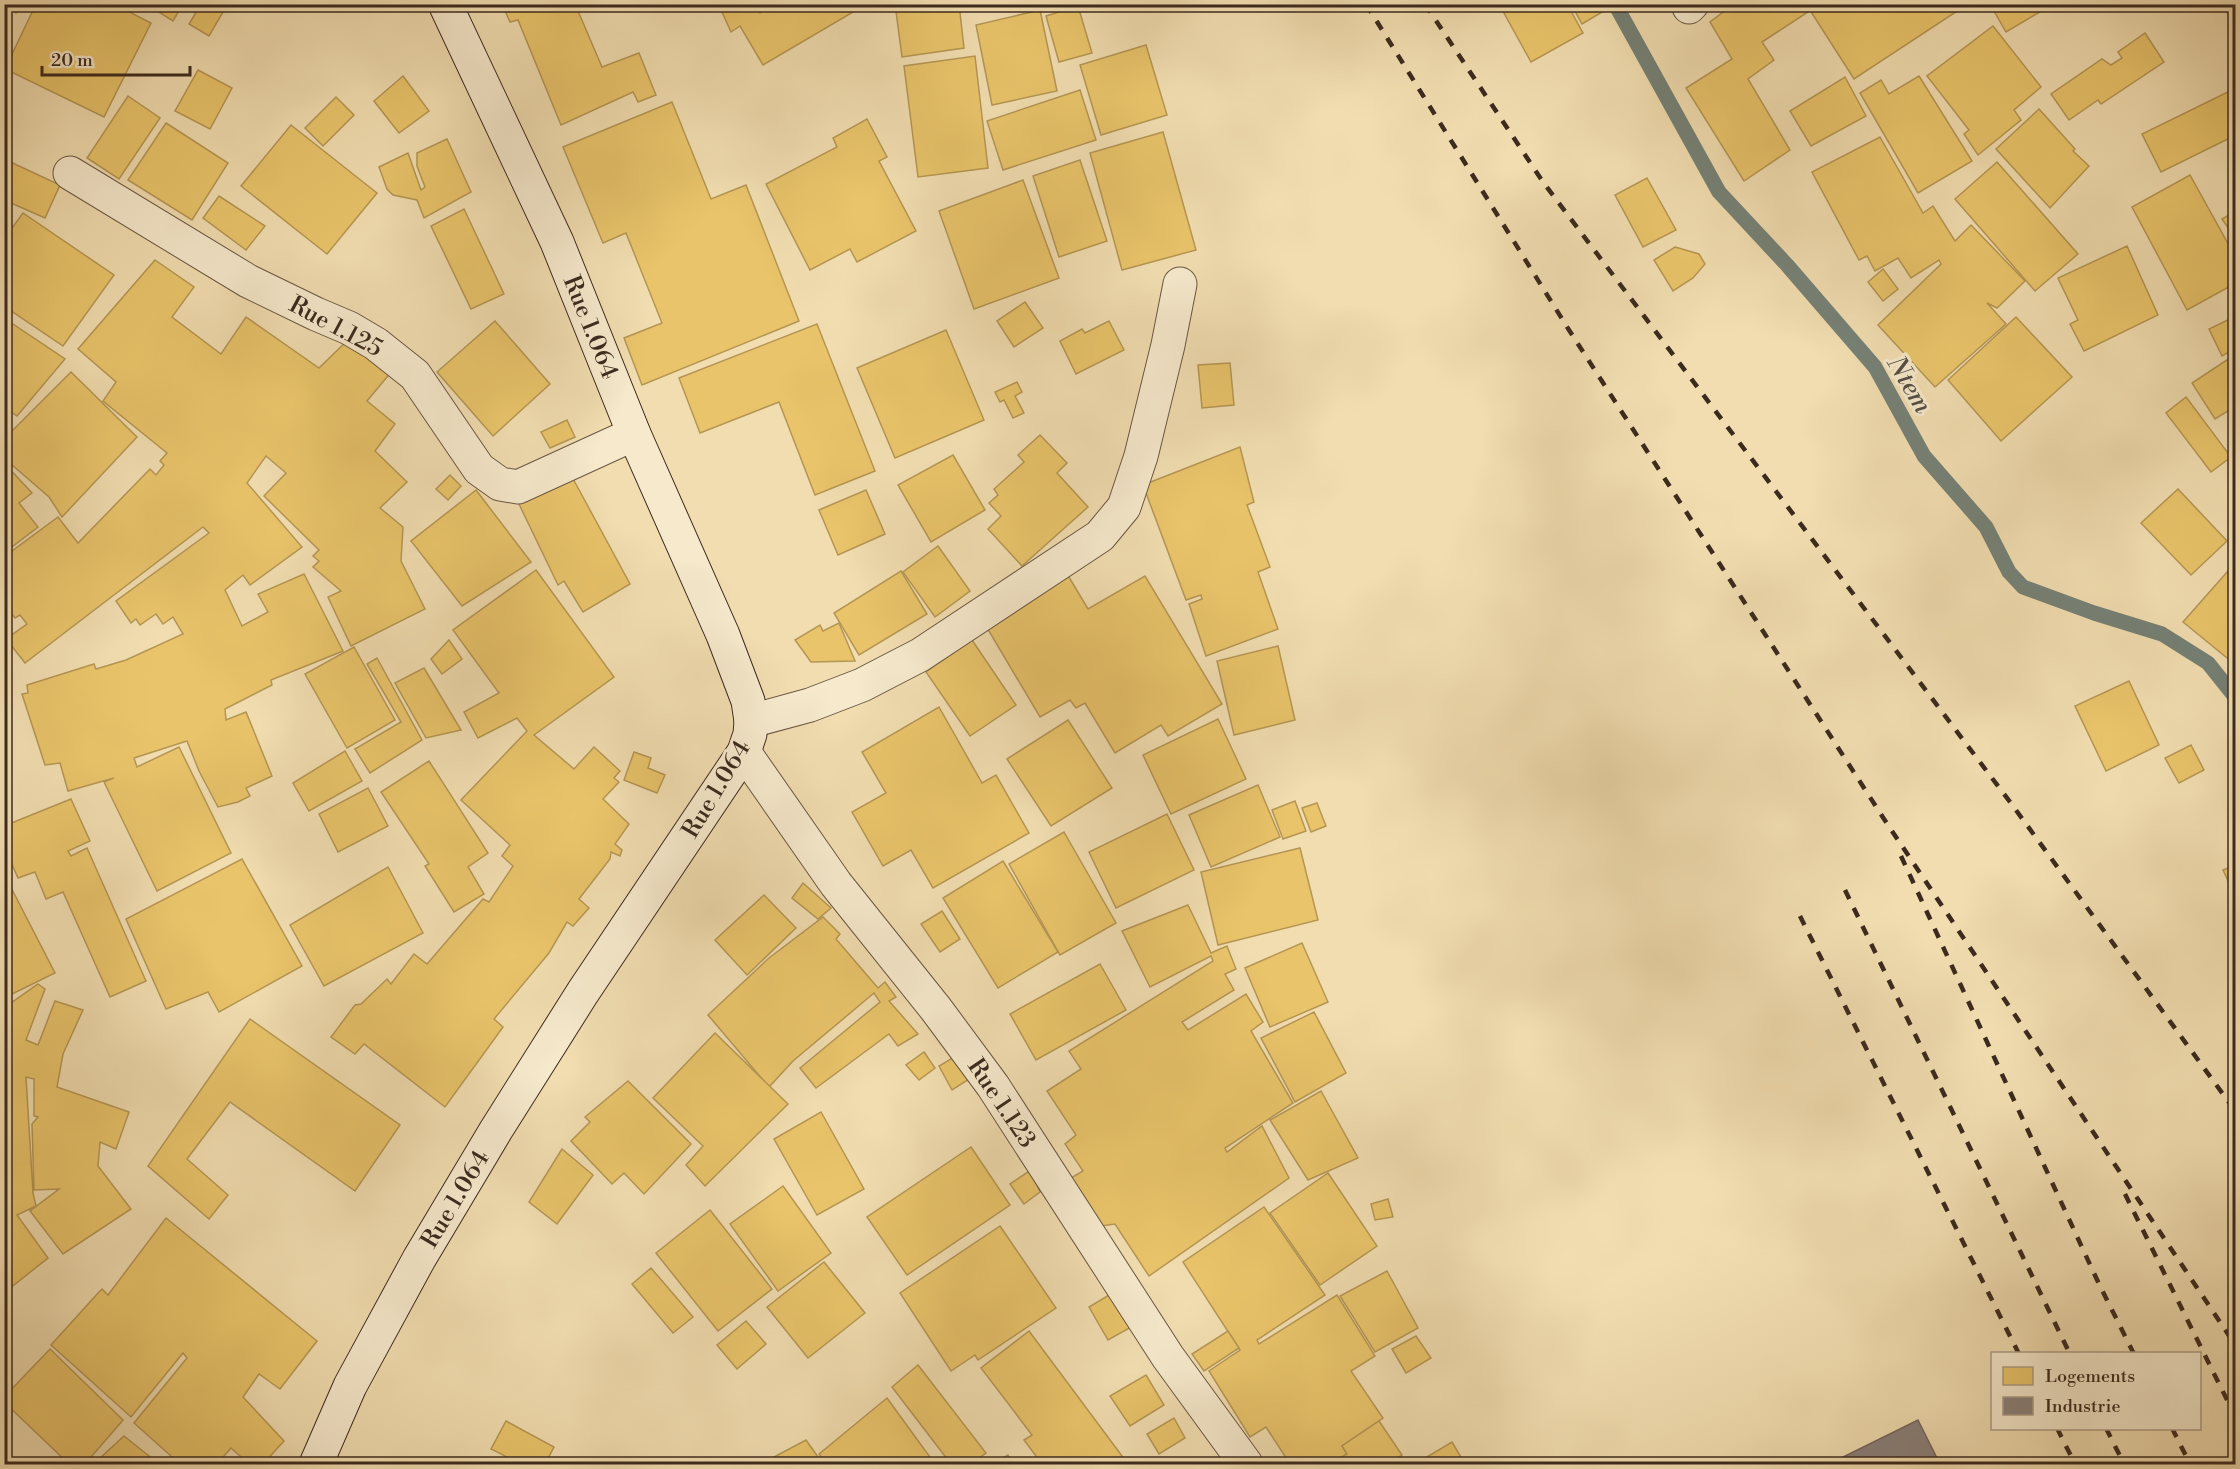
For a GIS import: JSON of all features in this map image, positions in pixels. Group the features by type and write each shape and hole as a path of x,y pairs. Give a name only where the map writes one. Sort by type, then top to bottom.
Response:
{"street":[{"name":"Rue 1.064","path":"316,1464 355,1376 419,1259 496,1130 748,736 748,701 723,635 634,434 557,242 445,4"},
{"name":"Rue 1.125","path":"70,173 248,281 350,328 376,344 415,375 479,470 500,484 518,487 634,434"},
{"path":"748,736 810,705 862,686 920,655 1100,537 1124,507 1141,456 1180,285"},
{"name":"Rue 1.123","path":"748,736 836,884 936,1009 993,1086 1168,1357 1246,1464"}],"building: Logements":[{"path":"6,4 23,4 16,13"},
{"path":"36,4 114,4 151,23 104,117 5,69"},
{"path":"156,4 183,4 173,21 154,9"},
{"path":"201,4 212,4 223,12 209,36 189,24"},
{"path":"502,4 575,4 602,67 639,53 656,95 638,102 633,92 561,125 518,20 510,22"},
{"path":"714,4 756,4 760,13 775,4 858,4 860,8 763,65 740,26 731,32 721,10 717,11"},
{"path":"895,4 959,4 964,48 902,57"},
{"path":"1499,4 1567,4 1583,33 1531,62"},
{"path":"1571,4 1607,4 1609,8 1582,24"},
{"path":"1734,4 1803,4 1808,12 1762,42 1774,60 1748,79 1790,150 1744,181 1686,88 1732,59 1710,22"},
{"path":"1806,4 1968,4 1854,79"},
{"path":"1990,4 2053,4 2006,32"},
{"path":"2223,4 2236,4 2236,32"},
{"path":"1078,6 1092,53 1059,62 1046,16"},
{"path":"1040,10 1057,91 992,105 976,25"},
{"path":"1993,26 2041,87 2014,110 2021,120 1978,155 1964,134 1969,130 1927,76"},
{"path":"2145,33 2164,62 2101,104 2098,100 2069,120 2051,94 2102,59 2111,65 2122,58 2118,52"},
{"path":"1146,45 1167,115 1101,135 1080,65"},
{"path":"975,56 988,168 918,177 904,66"},
{"path":"198,70 232,88 210,129 175,111"},
{"path":"403,76 429,111 399,133 374,101"},
{"path":"1919,76 1972,161 1918,193 1860,93 1881,80 1889,94"},
{"path":"1845,77 1866,116 1811,146 1790,111"},
{"path":"2236,88 2236,135 2161,172 2142,134"},
{"path":"1080,90 1096,140 1003,170 987,121"},
{"path":"128,96 160,118 119,179 87,158"},
{"path":"336,97 354,115 323,146 305,128"},
{"path":"672,102 711,199 746,185 799,321 642,385 624,338 662,323 626,233 603,243 563,147"},
{"path":"2039,109 2075,149 2073,151 2089,166 2050,208 1996,149"},
{"path":"867,119 887,157 879,161 916,231 857,262 850,249 810,270 766,184 837,147 833,138"},
{"path":"166,123 228,163 192,220 128,180"},
{"path":"291,125 377,193 327,254 241,186"},
{"path":"1163,132 1196,250 1122,270 1090,153"},
{"path":"1880,137 1923,213 1933,206 1955,241 1971,225 2025,281 1997,308 1987,303 2006,324 1935,387 1878,325 1941,264 1939,260 1911,278 1898,258 1875,271 1867,256 1859,260 1812,172"},
{"path":"447,139 471,192 424,218 417,200 393,195 387,189 379,167 408,153 421,190 425,187 417,166 417,153"},
{"path":"4,159 60,185 45,218 4,200"},
{"path":"1080,160 1107,241 1059,257 1033,176"},
{"path":"1997,162 2078,254 2035,291 1955,199"},
{"path":"2190,175 2236,258 2236,283 2187,310 2132,207"},
{"path":"1647,178 1676,230 1643,247 1615,195"},
{"path":"1023,180 1059,278 974,309 939,211"},
{"path":"219,196 265,226 246,250 203,218"},
{"path":"4,204 11,207 4,226"},
{"path":"464,209 504,294 471,309 431,226"},
{"path":"2236,211 2236,239 2222,219"},
{"path":"23,213 114,275 63,346 4,306 4,239"},
{"path":"2127,246 2158,315 2084,351 2070,324 2078,320 2058,278"},
{"path":"1675,247 1699,254 1705,264 1693,278 1673,291 1654,260"},
{"path":"155,260 194,287 172,317 221,354 246,317 319,368 352,336 392,371 367,401 395,424 375,451 407,482 380,508 403,527 401,561 425,609 351,646 328,597 341,591 313,567 319,561 313,556 319,550 264,496 286,473 266,456 247,483 302,547 250,585 243,575 225,590 242,626 268,612 258,594 304,574 343,651 271,680 272,685 225,709 226,720 246,712 272,776 246,788 250,796 218,807 199,771 187,741 134,758 137,767 179,747 231,853 157,891 104,782 114,778 68,791 60,763 45,765 22,694 28,693 27,685 94,664 96,669 126,660 183,634 173,617 163,624 156,614 140,625 136,619 131,623 116,601 209,533 203,527 25,663 6,639 27,624 20,615 15,618 4,604 4,557 58,517 78,543 150,469 156,475 164,465 160,461 167,453 103,401 116,382 78,349"},
{"path":"1883,269 1898,289 1883,301 1868,282"},
{"path":"1025,302 1043,328 1014,347 997,321"},
{"path":"2236,316 2236,348 2222,356 2209,329"},
{"path":"2016,317 2072,377 2001,441 1948,380"},
{"path":"4,318 65,359 17,416 4,407"},
{"path":"495,321 550,384 493,436 437,372"},
{"path":"1109,321 1124,350 1076,374 1060,341 1082,329 1085,333"},
{"path":"817,324 875,471 815,495 779,402 700,433 679,378"},
{"path":"946,330 984,420 895,458 857,368"},
{"path":"2236,354 2236,406 2215,419 2192,383"},
{"path":"1230,363 1234,405 1202,408 1198,365"},
{"path":"71,372 137,437 62,517 49,497 4,458 8,454 4,450 4,439"},
{"path":"1017,382 1022,392 1015,396 1024,413 1013,418 1004,400 1000,402 995,392"},
{"path":"2186,397 2231,457 2211,472 2166,413"},
{"path":"567,420 575,437 550,448 541,432"},
{"path":"1040,435 1067,463 1057,473 1088,507 1022,566 988,529 1001,516 989,503 998,495 994,489 1024,462 1018,455"},
{"path":"1240,447 1254,502 1247,505 1270,567 1258,572 1278,629 1206,656 1189,604 1202,599 1201,595 1186,600 1143,485"},
{"path":"953,455 985,510 931,542 898,485"},
{"path":"4,463 32,493 19,503 38,527 4,553"},
{"path":"450,475 461,486 448,500 436,489"},
{"path":"571,475 630,584 583,612 564,581 558,585 518,502"},
{"path":"2178,489 2227,541 2191,575 2141,523"},
{"path":"476,490 531,562 462,606 411,541"},
{"path":"866,490 885,534 838,555 819,510"},
{"path":"938,546 970,591 935,617 903,572"},
{"path":"2236,562 2236,658 2232,662 2183,622"},
{"path":"536,570 614,677 534,735 574,769 594,747 620,771 614,778 619,782 603,799 629,824 615,844 622,850 620,856 611,852 610,859 579,899 589,908 573,926 567,922 549,953 494,1019 503,1027 445,1107 364,1044 355,1054 331,1037 355,1005 361,1004 387,979 391,984 414,954 427,964 483,899 489,902 513,866 502,856 510,845 461,800 527,731 517,718 478,738 464,712 499,693 453,630"},
{"path":"901,571 927,614 859,655 834,613"},
{"path":"1066,572 1088,609 1145,576 1222,704 1168,736 1161,725 1115,753 1085,703 1076,708 1070,700 1040,717 983,621"},
{"path":"839,623 855,661 811,662 795,640 820,625 823,631"},
{"path":"449,640 462,659 442,674 431,659"},
{"path":"972,640 1016,705 970,736 926,672"},
{"path":"1278,646 1295,720 1234,735 1217,661"},
{"path":"354,647 395,720 347,748 305,674"},
{"path":"377,658 422,740 370,773 355,749 401,722 367,664"},
{"path":"424,668 461,730 426,738 395,683"},
{"path":"2129,681 2159,745 2106,771 2075,706"},
{"path":"939,707 982,783 996,775 1029,833 933,888 911,850 883,866 852,812 886,793 862,752"},
{"path":"1218,719 1246,779 1171,814 1143,755"},
{"path":"1068,720 1112,788 1051,826 1007,759"},
{"path":"2191,745 2204,770 2179,783 2165,758"},
{"path":"345,751 362,781 309,811 293,783"},
{"path":"634,752 651,758 648,768 665,775 657,793 624,780"},
{"path":"429,761 488,853 468,867 484,894 454,912 425,866 429,864 381,792"},
{"path":"1258,785 1280,837 1211,867 1189,815"},
{"path":"368,788 388,826 338,852 319,814"},
{"path":"71,799 90,841 68,851 71,856 87,848 146,981 110,997 63,892 46,899 35,872 18,878 4,846 4,826"},
{"path":"1295,801 1306,831 1283,839 1272,810"},
{"path":"1317,803 1326,826 1311,832 1302,808"},
{"path":"1167,814 1194,870 1116,908 1089,852"},
{"path":"1064,832 1116,923 1060,955 1009,864"},
{"path":"1300,848 1318,920 1218,945 1201,872"},
{"path":"242,859 302,966 219,1012 208,992 166,1009 126,919"},
{"path":"1003,861 1058,952 998,988 943,898"},
{"path":"2236,865 2236,898 2223,870"},
{"path":"388,867 423,933 324,986 290,925"},
{"path":"4,874 55,973 4,998"},
{"path":"803,883 831,908 818,919 792,898"},
{"path":"764,895 796,928 747,975 715,940"},
{"path":"1188,905 1211,953 1227,946 1236,969 1225,974 1234,990 1182,1022 1188,1030 1246,994 1263,1022 1251,1031 1293,1103 1225,1148 1227,1152 1262,1126 1289,1178 1149,1276 1115,1224 1101,1226 1071,1178 1083,1171 1065,1144 1076,1135 1047,1091 1081,1069 1069,1051 1213,961 1211,956 1150,987 1122,931"},
{"path":"942,911 960,939 940,952 921,924"},
{"path":"823,917 840,934 836,939 878,988 885,982 896,997 889,1001 918,1034 898,1046 889,1034 816,1088 800,1068 880,1002 874,993 793,1061 769,1087 708,1015 769,958"},
{"path":"1302,943 1328,1002 1270,1027 1245,968"},
{"path":"1100,964 1126,1010 1036,1060 1010,1014"},
{"path":"38,984 45,989 26,1040 38,1045 55,1001 83,1010 63,1054 57,1087 129,1112 116,1149 100,1142 98,1166 131,1209 63,1254 30,1211 59,1189 34,1190 32,1124 38,1117 34,1116 34,1079 26,1077 33,1193 36,1206 17,1215 48,1258 4,1293 4,1008"},
{"path":"1314,1012 1346,1073 1295,1102 1261,1038"},
{"path":"250,1019 400,1125 355,1191 230,1102 187,1159 228,1195 209,1219 148,1166"},
{"path":"715,1033 788,1104 705,1186 686,1165 703,1146 653,1098"},
{"path":"924,1052 935,1068 919,1080 906,1065"},
{"path":"961,1053 974,1076 952,1090 939,1066"},
{"path":"628,1081 691,1144 644,1194 624,1173 612,1184 571,1141 590,1122 585,1117"},
{"path":"1321,1091 1358,1158 1308,1180 1270,1120"},
{"path":"821,1112 864,1189 817,1215 774,1139"},
{"path":"971,1147 1010,1205 907,1275 867,1217"},
{"path":"562,1149 593,1175 557,1224 529,1202"},
{"path":"1031,1170 1040,1192 1024,1204 1010,1184"},
{"path":"1328,1173 1377,1246 1320,1285 1270,1213"},
{"path":"783,1186 831,1253 778,1291 730,1224"},
{"path":"1388,1199 1393,1217 1375,1220 1371,1204"},
{"path":"1264,1207 1325,1295 1257,1340 1259,1344 1337,1295 1375,1356 1351,1371 1383,1418 1342,1446 1347,1454 1331,1464 1290,1464 1266,1427 1250,1437 1209,1371 1240,1350 1183,1262"},
{"path":"710,1210 772,1289 718,1331 656,1253"},
{"path":"166,1218 317,1341 280,1389 259,1374 243,1397 284,1441 263,1464 249,1464 231,1448 217,1464 180,1464 134,1423 187,1358 183,1353 131,1417 51,1345 102,1289 108,1295"},
{"path":"1000,1226 1056,1308 978,1360 975,1355 951,1371 900,1293"},
{"path":"824,1262 865,1313 808,1358 767,1307"},
{"path":"651,1268 693,1317 673,1333 632,1284"},
{"path":"1387,1271 1418,1328 1375,1352 1340,1296"},
{"path":"1114,1292 1133,1326 1108,1340 1089,1307"},
{"path":"746,1321 766,1344 737,1369 717,1345"},
{"path":"1029,1331 1128,1464 1042,1464 1024,1440 1032,1435 981,1368"},
{"path":"1228,1331 1239,1348 1204,1371 1192,1354"},
{"path":"1416,1336 1431,1358 1406,1373 1392,1349"},
{"path":"50,1349 123,1420 85,1464 69,1464 4,1402 4,1397"},
{"path":"918,1365 986,1453 971,1464 951,1464 892,1387"},
{"path":"1146,1375 1164,1405 1130,1426 1110,1396"},
{"path":"887,1398 935,1464 828,1464 819,1454"},
{"path":"1174,1418 1185,1438 1159,1454 1147,1434"},
{"path":"506,1421 554,1447 545,1464 521,1464 491,1449"},
{"path":"1379,1421 1402,1455 1387,1464 1330,1464 1347,1454 1342,1446"},
{"path":"124,1436 159,1464 103,1464 98,1460"},
{"path":"806,1440 823,1464 776,1464 772,1458"},
{"path":"1452,1442 1465,1464 1415,1464"},
{"path":"1008,1455 1013,1464 992,1464"}],"building: Industrie":[{"path":"1918,1420 1940,1464 1829,1464 1904,1427"}],"waterway":[{"name":"Ntem","path":"1615,4 1719,192 1787,265 1875,367 1924,456 1986,527 2009,572 2023,587 2094,613 2162,634 2208,663 2236,698"}],"railway":[{"path":"1366,4 1569,330 1884,819 2236,1346"},
{"path":"1425,4 1543,182 2013,806 2236,1112"},
{"path":"1901,856 2099,1284 2133,1352"},
{"path":"1845,890 2069,1352"},
{"path":"1800,916 2018,1352"},
{"path":"2125,1194 2236,1418"},
{"path":"2058,1430 2075,1464"},
{"path":"2107,1430 2124,1464"},
{"path":"2173,1430 2190,1464"}]}
